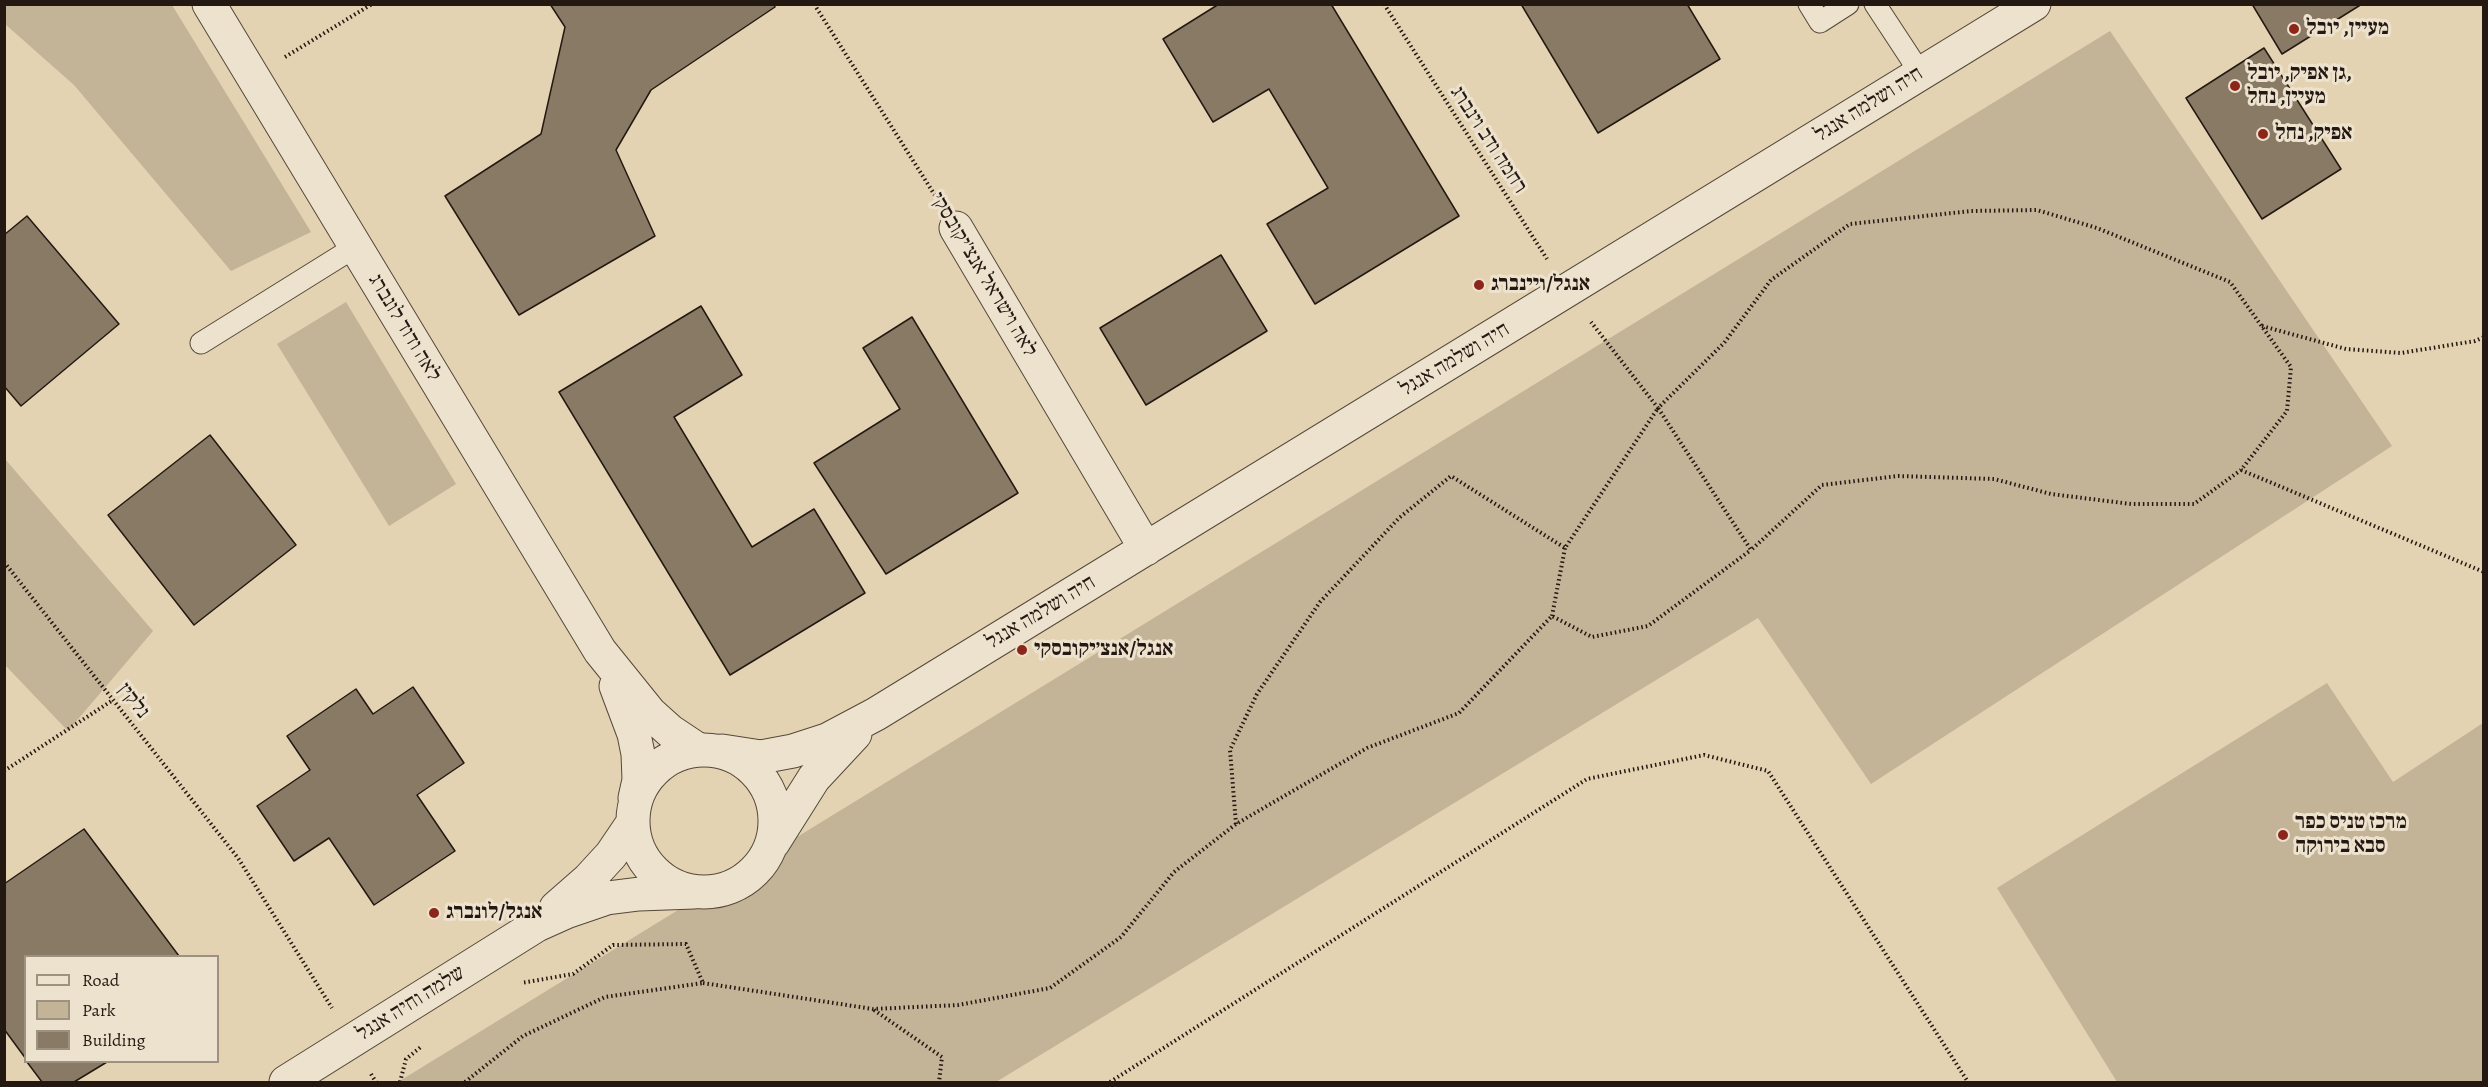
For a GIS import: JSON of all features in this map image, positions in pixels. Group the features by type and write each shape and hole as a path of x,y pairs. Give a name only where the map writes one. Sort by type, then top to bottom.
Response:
{"street":[{"name":"לאה ודוד לונברג","path":"209,4 600,651 650,713 670,731 710,750"},
{"name":"חיה ושלמה אנגל","path":"710,750 761,757 793,751 827,740 876,714 2034,4"},
{"name":"לאה וישראל אנצ'יקובסקי","path":"956,228 1146,549"},
{"name":"לאה ודוד לונברג","path":"600,651 634,734 638,754 639,780 633,813"},
{"name":"חיה ושלמה אנגל","path":"771,845 814,778 838,749 876,714"},
{"path":"710,750 745,762 763,779 772,797 775,821 771,845 758,867 739,883 719,891 694,892 670,884 650,869 637,849 633,813 645,779 662,762 674,756 710,750"},
{"name":"שלמה וחיה אנגל","path":"537,925 588,880 611,855 633,813"},
{"name":"שלמה וחיה אנגל","path":"285,1083 537,925 607,898 694,892"}],"lane":[{"path":"1809,4 1820,22 1848,4"},
{"path":"1875,4 1921,74"},
{"path":"201,343 355,247"}],"path":[{"path":"253,77 372,4"},
{"name":"לאה וישראל אנצ'יקובסקי","path":"814,4 956,228"},
{"name":"רחמה ודב וינברג","path":"1384,4 1567,291 1658,408 1751,550"},
{"path":"465,1083 523,1036 605,997 703,983 873,1009 958,1005 1050,988 1121,937 1174,872 1236,825 1367,748 1459,713 1552,616 1565,548 1658,408 1724,343 1771,280 1850,224 1971,211 2037,210 2097,228 2229,282 2291,367 2287,411 2241,470 2194,504 2131,504 2051,494 1994,479 1898,476 1822,485 1751,550 1648,626 1592,637 1552,616"},
{"path":"2262,326 2346,349 2400,353 2475,341 2484,337"},
{"path":"2241,470 2484,572"},
{"path":"1236,825 1230,750 1257,694 1320,602 1399,518 1451,476 1565,548"},
{"name":"נלקין","path":"4,562 238,858 376,1083"},
{"path":"4,771 113,700"},
{"path":"1110,1083 1587,780 1704,755 1768,771 1968,1083"},
{"path":"518,983 573,974 613,945 686,944 703,983"},
{"path":"873,1009 942,1057 939,1083"},
{"path":"400,1083 405,1059 423,1045"}],"green space":[{"path":"5,4 172,5 311,232 231,271 74,85 5,24"},
{"path":"2110,31 2392,446 1871,784 1758,618 996,1082 398,1082"},
{"path":"346,302 456,484 389,526 277,344"},
{"path":"5,459 153,631 68,731 5,665"},
{"name":"מרכז טניס כפר סבא בירוקה","path":"2327,683 2393,782 2483,723 2483,1082 2117,1082 1997,888"}],"building":[{"path":"550,4 774,4 775,7 651,90 616,150 655,236 519,315 445,196 541,134 565,27"},
{"path":"1219,4 1331,4 1459,216 1315,304 1267,224 1328,188 1269,89 1213,122 1163,39"},
{"path":"1521,4 1687,4 1720,59 1598,133"},
{"name":"מעיין, יובל","path":"2252,4 2362,4 2282,54"},
{"name":"אפיק, נחל","path":"2264,48 2341,169 2262,219 2186,98"},
{"path":"27,216 119,324 21,406 4,386 4,235"},
{"path":"1221,255 1267,331 1146,405 1100,328"},
{"path":"701,306 742,375 674,417 752,547 814,509 865,593 730,675 559,392"},
{"path":"912,317 1018,493 886,574 814,463 900,409 863,348"},
{"path":"210,435 296,545 194,625 108,515"},
{"path":"413,687 464,763 417,795 455,851 374,905 329,838 294,861 257,806 310,770 287,736 356,689 373,714"},
{"path":"84,829 178,955 24,955 24,1056 4,1029 4,884"},
{"path":"28,1063 105,1063 74,1082 42,1082"}],"place":[{"name":"מעיין, יובל","path":"2294,29"},
{"name":"גן אפיק, יובל, מעיין, נחל","path":"2235,86"},
{"name":"אפיק, נחל","path":"2263,134"},
{"name":"אנגל/ויינברג","path":"1479,285"},
{"name":"אנגל/אנצ׳יקובסקי","path":"1022,650"},
{"name":"מרכז טניס כפר סבא בירוקה","path":"2283,835"},
{"name":"אנגל/לונברג","path":"434,913"}]}
